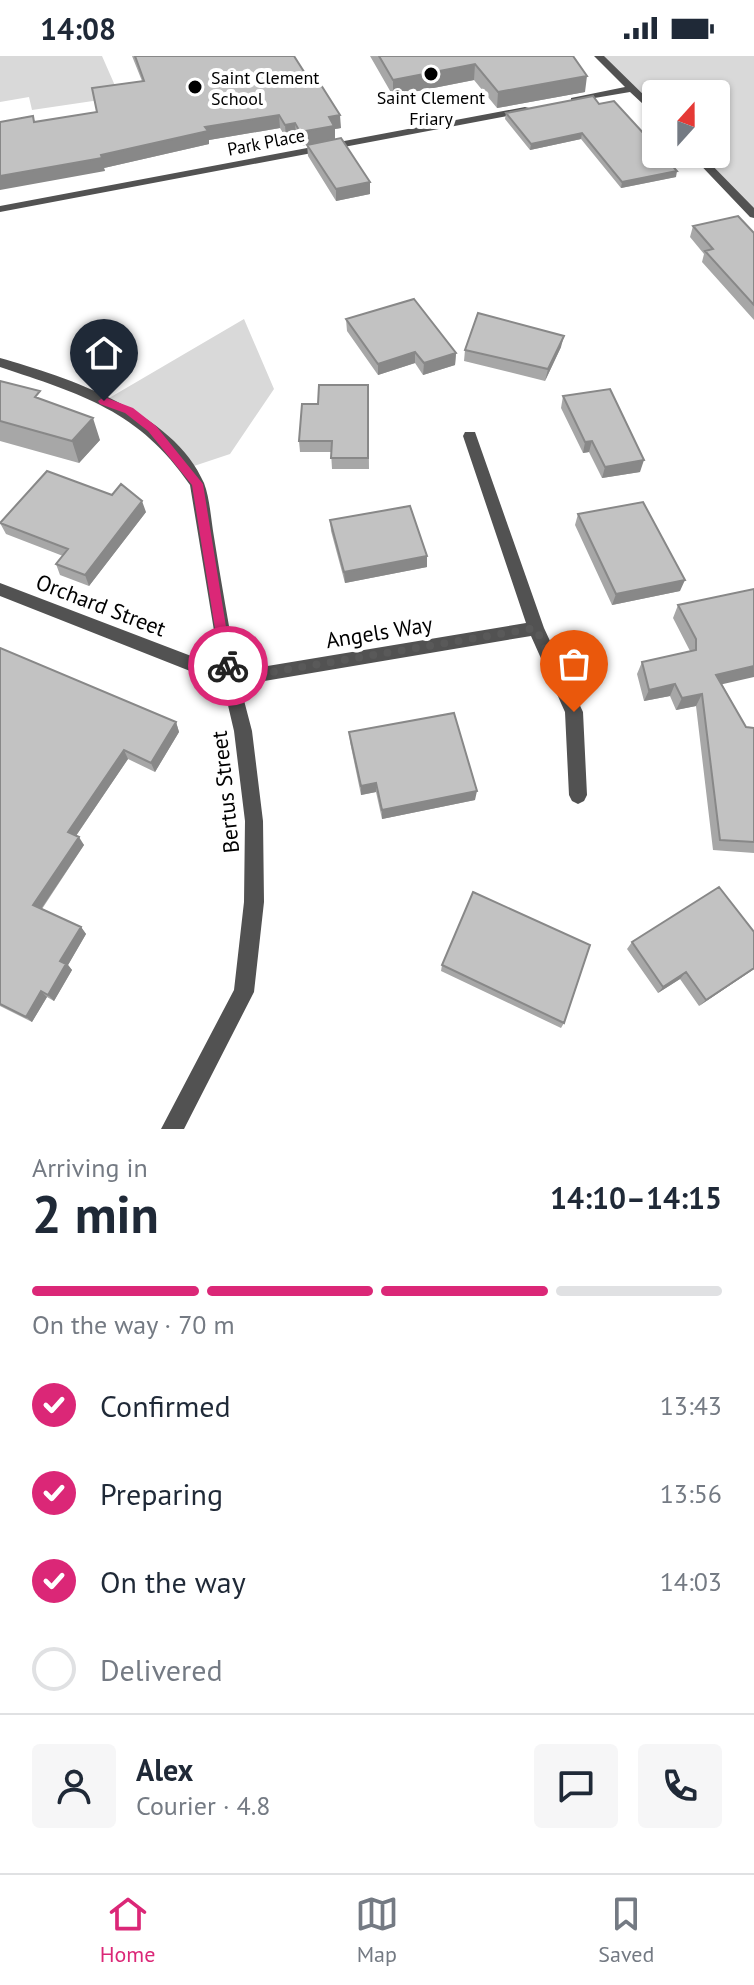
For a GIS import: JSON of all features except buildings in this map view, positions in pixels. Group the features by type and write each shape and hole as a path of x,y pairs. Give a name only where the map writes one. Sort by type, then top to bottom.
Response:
{"street":[{"path":"599,56 642,99"},
{"path":"554,104 632,89"},
{"name":"Park Place","path":"0,209 540,107"},
{"path":"709,168 754,215"},
{"name":"Bertus Street","path":"0,362 129,410 152,429 188,468 197,484 230,679 243,731 254,821 254,902 244,992 172,1129"},
{"path":"470,436 536,628 574,712 578,795"},
{"name":"Orchard Street","path":"0,589 230,679"},
{"name":"Angels Way","path":"230,679 536,628"}],"shaded area":[{"path":"0,56 102,56 120,97 32,110 29,97 0,102"},
{"path":"599,56 754,56 754,215 709,168 730,168 730,80 642,80 642,100"},
{"path":"244,319 274,389 230,454 188,468 104,401"}],"way so far":[{"path":"228,666 230,679 536,628 574,712"}],"place":[{"name":"Saint Clement Friary","path":"431,74"},
{"name":"Saint Clement School","path":"195,87"}],"route":[{"path":"104,401 129,410 152,429 188,468 197,484 228,666"}]}
